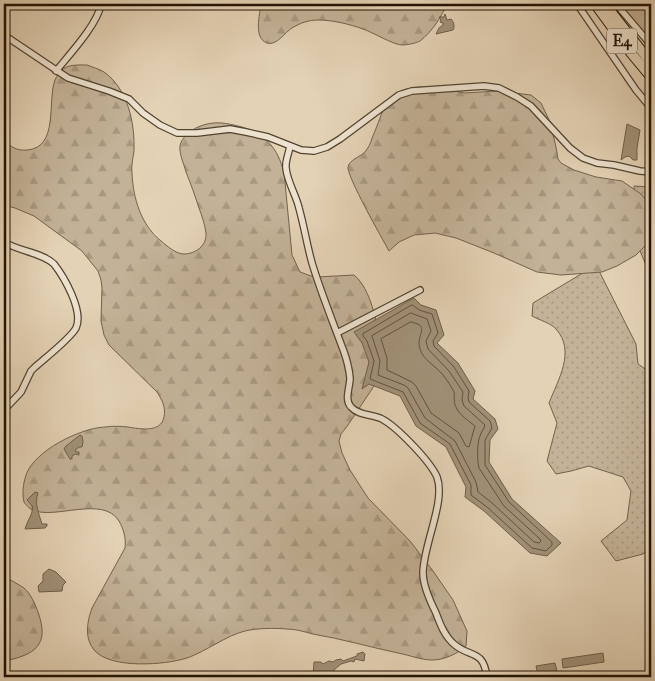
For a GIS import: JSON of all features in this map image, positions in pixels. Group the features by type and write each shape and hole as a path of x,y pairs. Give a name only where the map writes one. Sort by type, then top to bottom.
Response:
{"highway":[{"name":"E4","path":"595,4 651,77"},
{"name":"E4","path":"605,4 651,63"}],"street":[{"path":"56,71 82,40 98,13 101,4"},
{"path":"577,4 632,84 651,108"},
{"path":"616,4 651,45"},
{"path":"4,35 68,78 129,99 143,113 160,125 177,133 197,133 230,129 268,137 301,150 314,151 327,147 340,139 399,95 412,91 484,86 499,88 531,106 570,148 582,158 596,163 651,172"},
{"path":"290,146 286,163 287,172 299,207 312,264 349,371 349,406 360,413 382,419 390,425 421,455 437,478 439,497 425,558 423,573 425,585 445,633 456,646 480,658 487,677"},
{"path":"4,242 41,256 54,264 70,292 78,322 73,333 34,368 21,392 4,410"},
{"path":"337,333 420,290"}],"green space":[{"path":"261,4 447,4 436,24 424,38 417,42 402,45 352,25 318,20 298,25 277,41 267,43 260,36 259,31"},
{"path":"618,4 651,4 651,44"},
{"path":"87,65 104,72 112,79 124,97 133,129 134,151 132,170 136,201 148,227 166,245 178,253 188,254 200,248 206,238 203,221 181,156 180,146 182,140 192,130 204,125 215,123 231,124 251,130 264,138 278,156 284,172 292,255 300,272 317,277 354,275 361,283 372,306 376,320 384,371 341,434 339,441 342,453 350,470 368,498 410,541 453,600 467,631 466,646 459,652 441,659 428,660 297,630 277,628 245,631 230,636 187,658 153,664 113,661 95,651 88,636 90,613 125,548 125,537 122,528 112,513 102,510 42,512 32,510 23,499 24,482 31,466 38,458 59,442 95,428 122,426 144,429 154,428 162,422 164,407 157,392 109,345 104,335 101,321 102,288 98,271 82,251 34,216 4,205 4,139 11,146 23,150 37,147 44,141 48,133 53,89 57,76 66,67"},
{"path":"420,87 465,93 496,91 531,95 541,103 550,122 558,159 561,163 574,170 596,177 622,181 641,194 650,205 651,234 646,245 636,255 602,272 561,275 537,272 456,238 435,233 414,235 399,242 389,251 359,195 348,167 350,162 363,154 367,149 383,110 392,97 399,92"},
{"path":"634,186 651,187 651,277 635,239"},
{"path":"596,265 636,344 638,364 651,373 651,547 643,554 616,561 601,541 627,520 631,491 623,477 589,466 556,474 547,461 557,423 549,403 563,366 565,347 562,338 554,327 532,316 533,303"},
{"path":"4,576 24,588 31,596 38,612 42,633 41,640 32,652 4,661"}],"water":[{"path":"445,14 447,20 451,19 453,22 454,29 436,34 443,25 439,17 444,17"},
{"path":"627,124 640,130 637,160 633,160 629,156 621,160"},
{"path":"414,298 421,305 436,310 444,335 437,343 458,363 475,391 473,399 495,419 498,429 490,440 489,462 512,499 561,543 547,556 530,553 484,511 465,497 466,487 446,447 416,426 400,396 369,384 362,389 369,362 362,343 354,332"},
{"path":"80,435 83,442 82,447 75,450 79,452 79,455 75,454 70,459 64,449"},
{"path":"35,492 38,493 37,505 42,524 47,524 47,526 45,528 25,529 33,507 27,500"},
{"path":"49,569 56,572 66,582 63,585 62,591 39,592 38,586 43,581 43,574"},
{"path":"363,652 365,654 364,661 355,659 354,662 341,664 334,670 334,677 324,675 324,677 313,677 314,662 321,662 323,664 341,659 343,661"},
{"path":"603,653 604,662 563,668 562,659"},
{"path":"555,663 557,671 538,675 536,666"}]}
